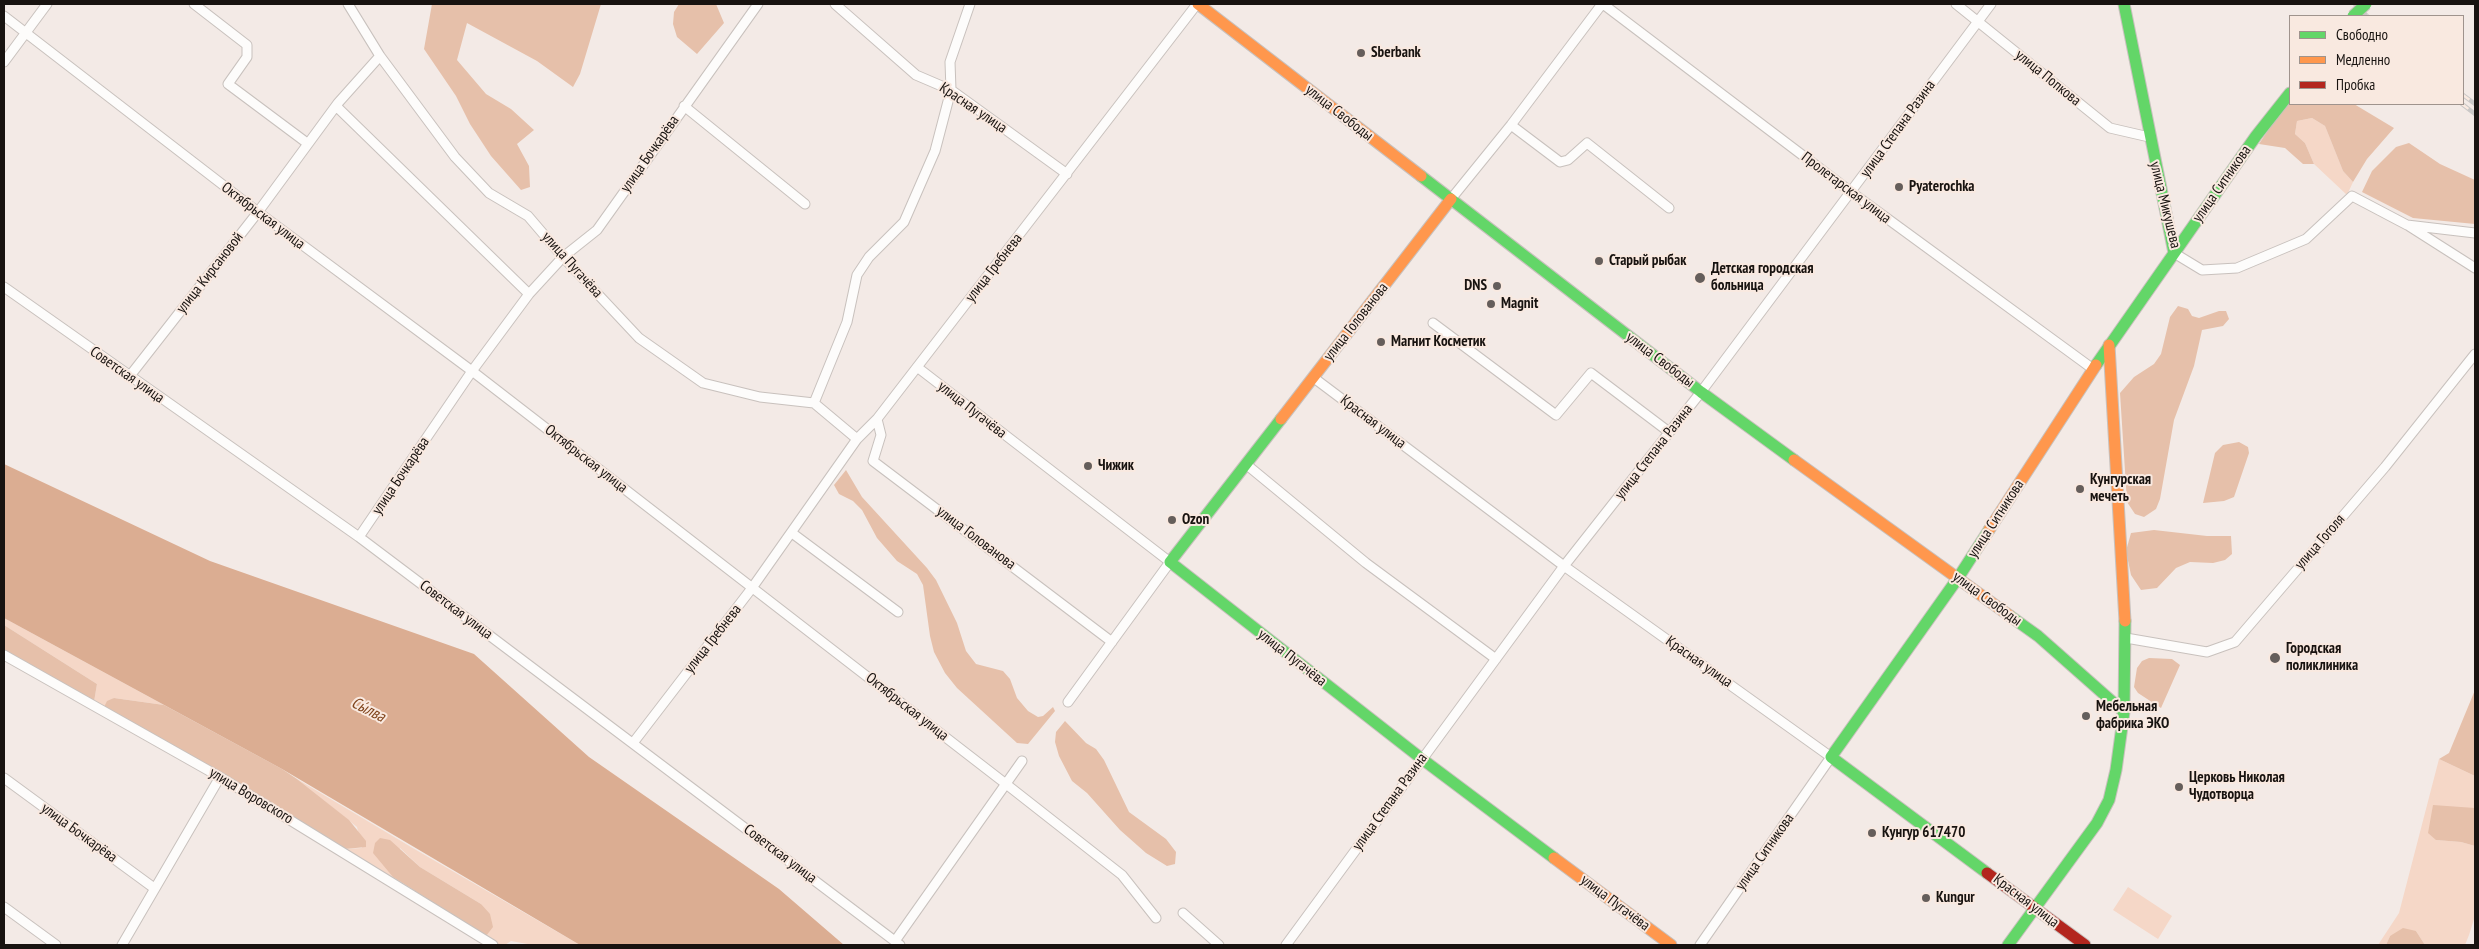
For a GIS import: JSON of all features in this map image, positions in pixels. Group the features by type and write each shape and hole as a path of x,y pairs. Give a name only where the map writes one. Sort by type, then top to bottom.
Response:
{"street":[{"path":"4,62 47,4"},
{"path":"194,4 247,45 247,57 228,84 307,143"},
{"name":"улица Пугачёва","path":"348,4 380,56 456,157 489,193 528,216 639,338 703,383 760,397 814,403"},
{"name":"улица Бочкарёва","path":"359,537 472,370 529,294 563,256 597,230 758,4"},
{"name":"Красная улица","path":"835,4 916,75 951,90 1067,174"},
{"path":"857,439 814,403 847,322 857,275 869,257 904,222 935,151 951,90 950,62 970,4"},
{"name":"улица Гребнева","path":"633,743 752,588 857,439 876,419 1198,4"},
{"name":"улица Свободы","path":"1198,4 1701,392 2038,636 2124,712"},
{"name":"улица Голованова","path":"1068,702 1170,562 1511,125 1602,4"},
{"name":"Пролетарская улица","path":"1602,4 1851,192 2092,369"},
{"name":"улица Попкова","path":"1956,4 2110,128 2149,137"},
{"name":"улица Степана Разина","path":"1286,945 1564,566 1701,392 1990,4"},
{"name":"улица Микушева","path":"2124,4 2149,137 2174,253 2202,270 2237,268 2306,239 2352,196 2407,225 2475,233"},
{"path":"2354,15 2366,4"},
{"name":"Октябрьская улица","path":"4,16 258,212 472,370 1006,784 1122,875 1156,918"},
{"name":"улица Кирсановой","path":"129,377 258,212 307,143 336,106 380,56"},
{"name":"улица Ситникова","path":"1700,945 1958,578 2092,369 2256,136 2289,94"},
{"path":"336,106 529,294"},
{"path":"684,106 805,204"},
{"path":"1511,125 1560,162 1568,160 1587,143 1669,208"},
{"path":"2407,225 2475,268"},
{"name":"Советская улица","path":"4,287 129,377 359,537 897,943"},
{"path":"1433,323 1556,415 1591,373 1669,432"},
{"path":"2008,945 2096,823 2109,800 2124,712 2126,638 2109,345"},
{"name":"улица Гоголя","path":"2126,638 2207,652 2235,642 2385,467 2475,354"},
{"name":"улица Пугачёва","path":"916,367 1422,759 1671,945"},
{"name":"Красная улица","path":"1314,378 1564,566 1831,757 2085,945"},
{"name":"улица Голованова","path":"876,419 881,435 873,461 1112,642"},
{"path":"1247,465 1366,563 1496,659"},
{"path":"792,533 898,612"},
{"name":"улица Воровского","path":"4,655 220,777 493,945"},
{"path":"897,943 1022,761"},
{"path":"122,945 220,777"},
{"name":"улица Бочкарёва","path":"4,778 154,888"},
{"path":"4,907 56,945"},
{"path":"1183,913 1219,945"}],"shaded area":[{"path":"432,4 601,4 580,74 573,87 537,61 467,23 457,60 486,94 511,109 534,130 517,144 529,166 530,187 521,190 491,156 470,124 456,96 424,49"},
{"path":"679,4 716,4 724,23 697,54 677,37 673,24 674,12"},
{"path":"2289,99 2289,105 2356,105 2394,128 2367,159 2353,182 2343,171 2325,126 2312,118 2297,121 2295,134 2305,143 2314,164 2303,164 2285,148 2259,144"},
{"path":"2312,118 2325,126 2343,171 2353,182 2347,195 2314,164 2305,143 2295,134 2297,121"},
{"path":"2409,143 2440,164 2475,180 2475,224 2413,218 2362,192 2372,171 2396,147"},
{"path":"2178,306 2188,309 2192,316 2199,318 2219,311 2226,311 2229,319 2223,326 2202,330 2194,366 2174,420 2160,499 2156,509 2144,517 2135,514 2127,502 2120,393 2134,377 2154,364 2161,354 2170,317"},
{"path":"2239,442 2248,447 2249,453 2234,497 2224,501 2203,503 2215,453 2223,445"},
{"path":"846,470 862,497 936,580 957,623 966,651 976,664 1003,671 1010,679 1017,698 1028,711 1038,717 1043,716 1053,707 1055,711 1028,744 1017,743 957,688 945,673 934,652 930,636 923,585 917,574 897,561 877,538 862,510 853,501 839,494 834,485"},
{"path":"2154,530 2207,536 2231,536 2232,554 2225,560 2213,563 2190,562 2176,568 2157,588 2141,590 2131,575 2126,551 2131,533"},
{"path":"4,618 164,705 114,698 104,707 94,702 97,684 4,625"},
{"path":"4,625 97,684 94,702 4,652"},
{"path":"2149,658 2172,659 2180,665 2161,708 2138,693 2134,687 2137,668 2142,661"},
{"path":"2475,690 2475,776 2439,759 2449,753"},
{"path":"114,698 164,705 282,769 349,820 366,841 366,847 345,849 329,842 104,707 107,701"},
{"path":"1065,721 1086,743 1096,749 1104,760 1129,812 1166,839 1176,852 1175,864 1167,866 1146,853 1120,830 1087,793 1072,781 1059,756 1055,742 1056,732"},
{"path":"2439,759 2475,776 2475,808 2436,840 2461,842 2475,846 2475,916 2469,935 2465,945 2425,945 2416,931 2390,936 2386,945 2378,945 2399,913"},
{"path":"297,779 580,945 533,945 511,941 505,945 497,945 487,936 481,904 420,867 400,848 399,882 329,842 345,849 362,848 357,827"},
{"path":"2433,805 2475,808 2475,846 2461,842 2436,840 2428,833"},
{"path":"380,838 390,840 420,867 481,904 490,914 493,927 486,936 393,877 373,853 375,843"},
{"path":"2128,887 2172,916 2158,939 2113,910"},
{"path":"2403,928 2416,931 2425,945 2386,945 2390,936"}],"water":[{"name":"Сы́лва","path":"4,464 210,561 474,654 589,757 779,889 844,945 580,945 282,769 4,618"}],"railway":[{"path":"2355,4 2366,15"},
{"path":"2464,96 2475,104"},
{"path":"2463,105 2475,114"}],"traffic: fast":[{"path":"2124,4 2174,253"},
{"path":"2354,15 2366,4"},
{"path":"2096,365 2256,136 2289,94"},
{"path":"1421,176 1701,392 1794,460"},
{"path":"1281,419 1170,562 1422,759 1554,858"},
{"path":"1987,873 1831,757 1958,578 1989,530"},
{"path":"2010,616 2038,636 2124,712"},
{"path":"2008,945 2097,823 2109,800 2116,770 2124,712 2125,621"}],"traffic: slow":[{"path":"1198,4 1421,176"},
{"path":"1281,419 1451,199"},
{"path":"2109,345 2125,621"},
{"path":"1989,530 2096,365"},
{"path":"1794,460 2010,616"},
{"path":"1554,858 1671,945"}],"traffic: jam":[{"path":"1987,873 2085,945"}],"place":[{"name":"Sberbank","path":"1361,53"},
{"name":"Pyaterochka","path":"1899,187"},
{"name":"Старый рыбак","path":"1599,261"},
{"name":"Детская городская больница","path":"1700,278"},
{"name":"DNS","path":"1497,286"},
{"name":"Magnit","path":"1491,304"},
{"name":"Магнит Косметик","path":"1381,342"},
{"name":"Чижик","path":"1088,466"},
{"name":"Кунгурская мечеть","path":"2080,489"},
{"name":"Ozon","path":"1172,520"},
{"name":"Городская поликлиника","path":"2275,658"},
{"name":"Мебельная фабрика ЭКО","path":"2086,716"},
{"name":"Церковь Николая Чудотворца","path":"2179,787"},
{"name":"Кунгур 617470","path":"1872,833"},
{"name":"Kungur","path":"1926,898"}]}
